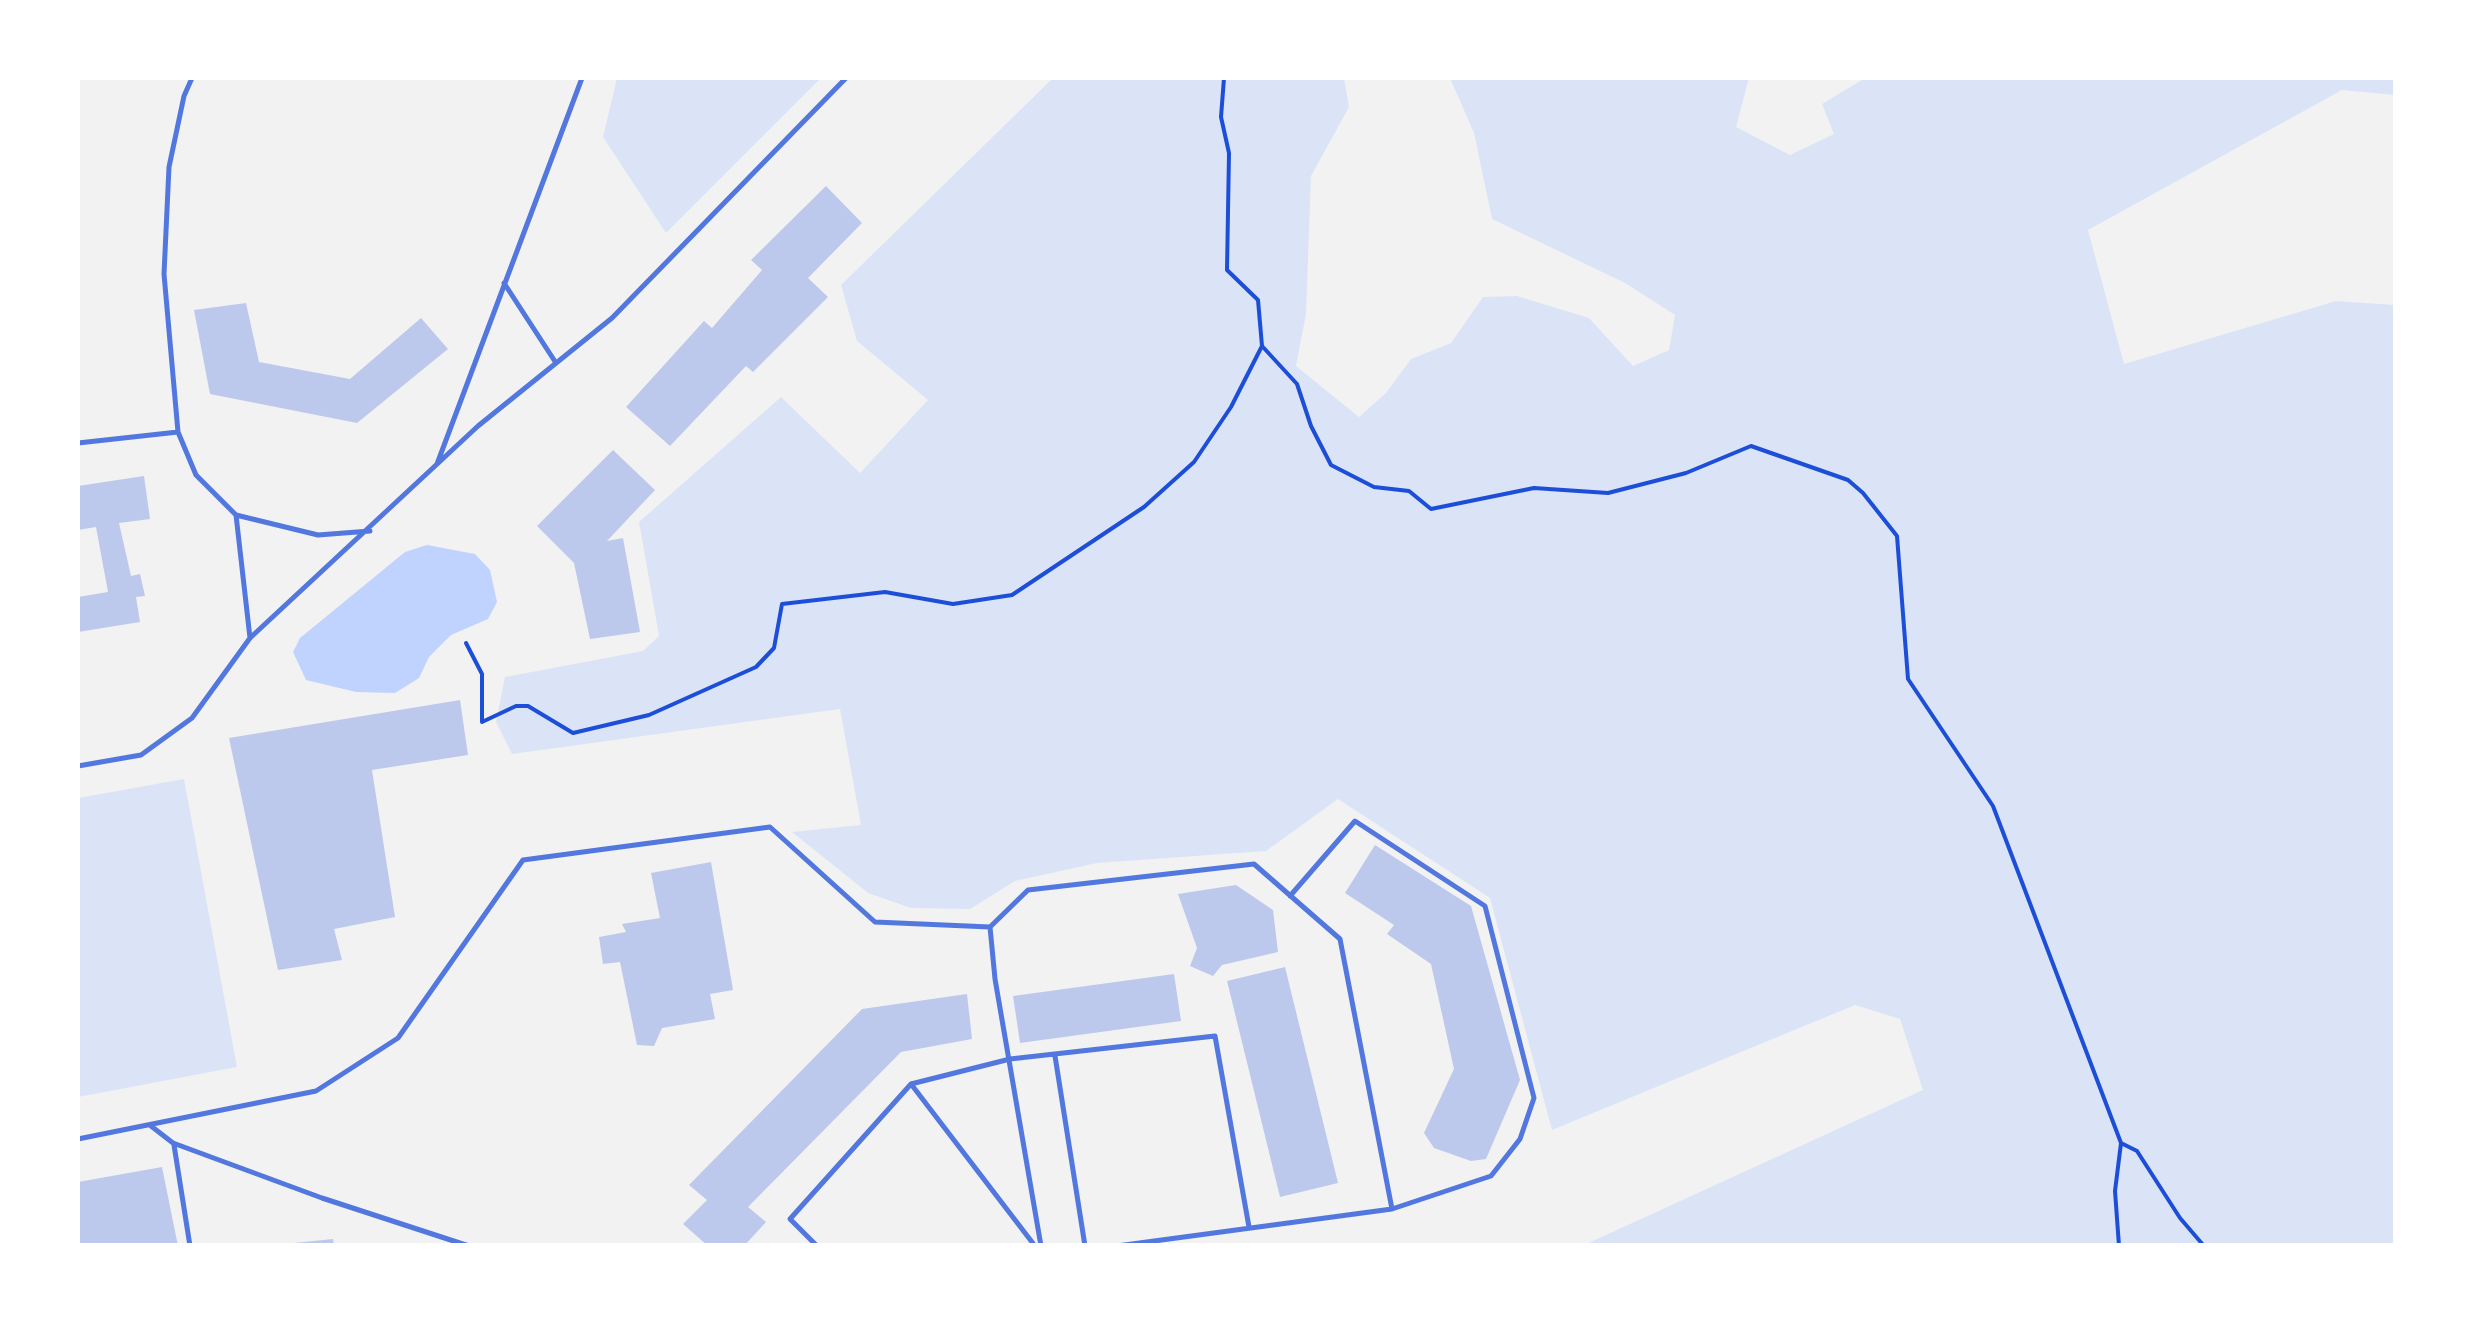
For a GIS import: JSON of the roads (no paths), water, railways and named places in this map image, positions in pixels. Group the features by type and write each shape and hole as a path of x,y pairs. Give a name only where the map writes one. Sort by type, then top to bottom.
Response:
{"lane":[{"path":"192,78 184,96 168,185 164,274 178,432 196,474 236,514 318,535 370,531"},
{"path":"436,467 582,78"},
{"path":"78,766 141,755 192,718 250,638 370,531 478,426 612,318 846,78"},
{"path":"504,283 556,363"},
{"path":"78,443 178,432"},
{"path":"236,514 250,638"},
{"path":"1117,1246 1392,1209 1491,1176 1520,1139 1534,1098 1486,906 1355,821 1290,896"},
{"path":"78,1139 316,1091 398,1038 523,860 770,827 875,922 990,926 1028,890 1254,864 1340,940 1392,1209"},
{"path":"990,926 1038,1246"},
{"path":"817,1246 790,1220 911,1084 1010,1059 1216,1036 1249,1228"},
{"path":"1054,1054 1085,1246"},
{"path":"911,1084 1038,1246"},
{"path":"152,1126 174,1143 469,1246"},
{"path":"174,1143 190,1246"}],"water":[{"path":"427,545 475,554 490,570 497,602 488,619 451,635 429,657 419,678 395,693 356,692 306,680 293,652 300,638 405,552"}]}
